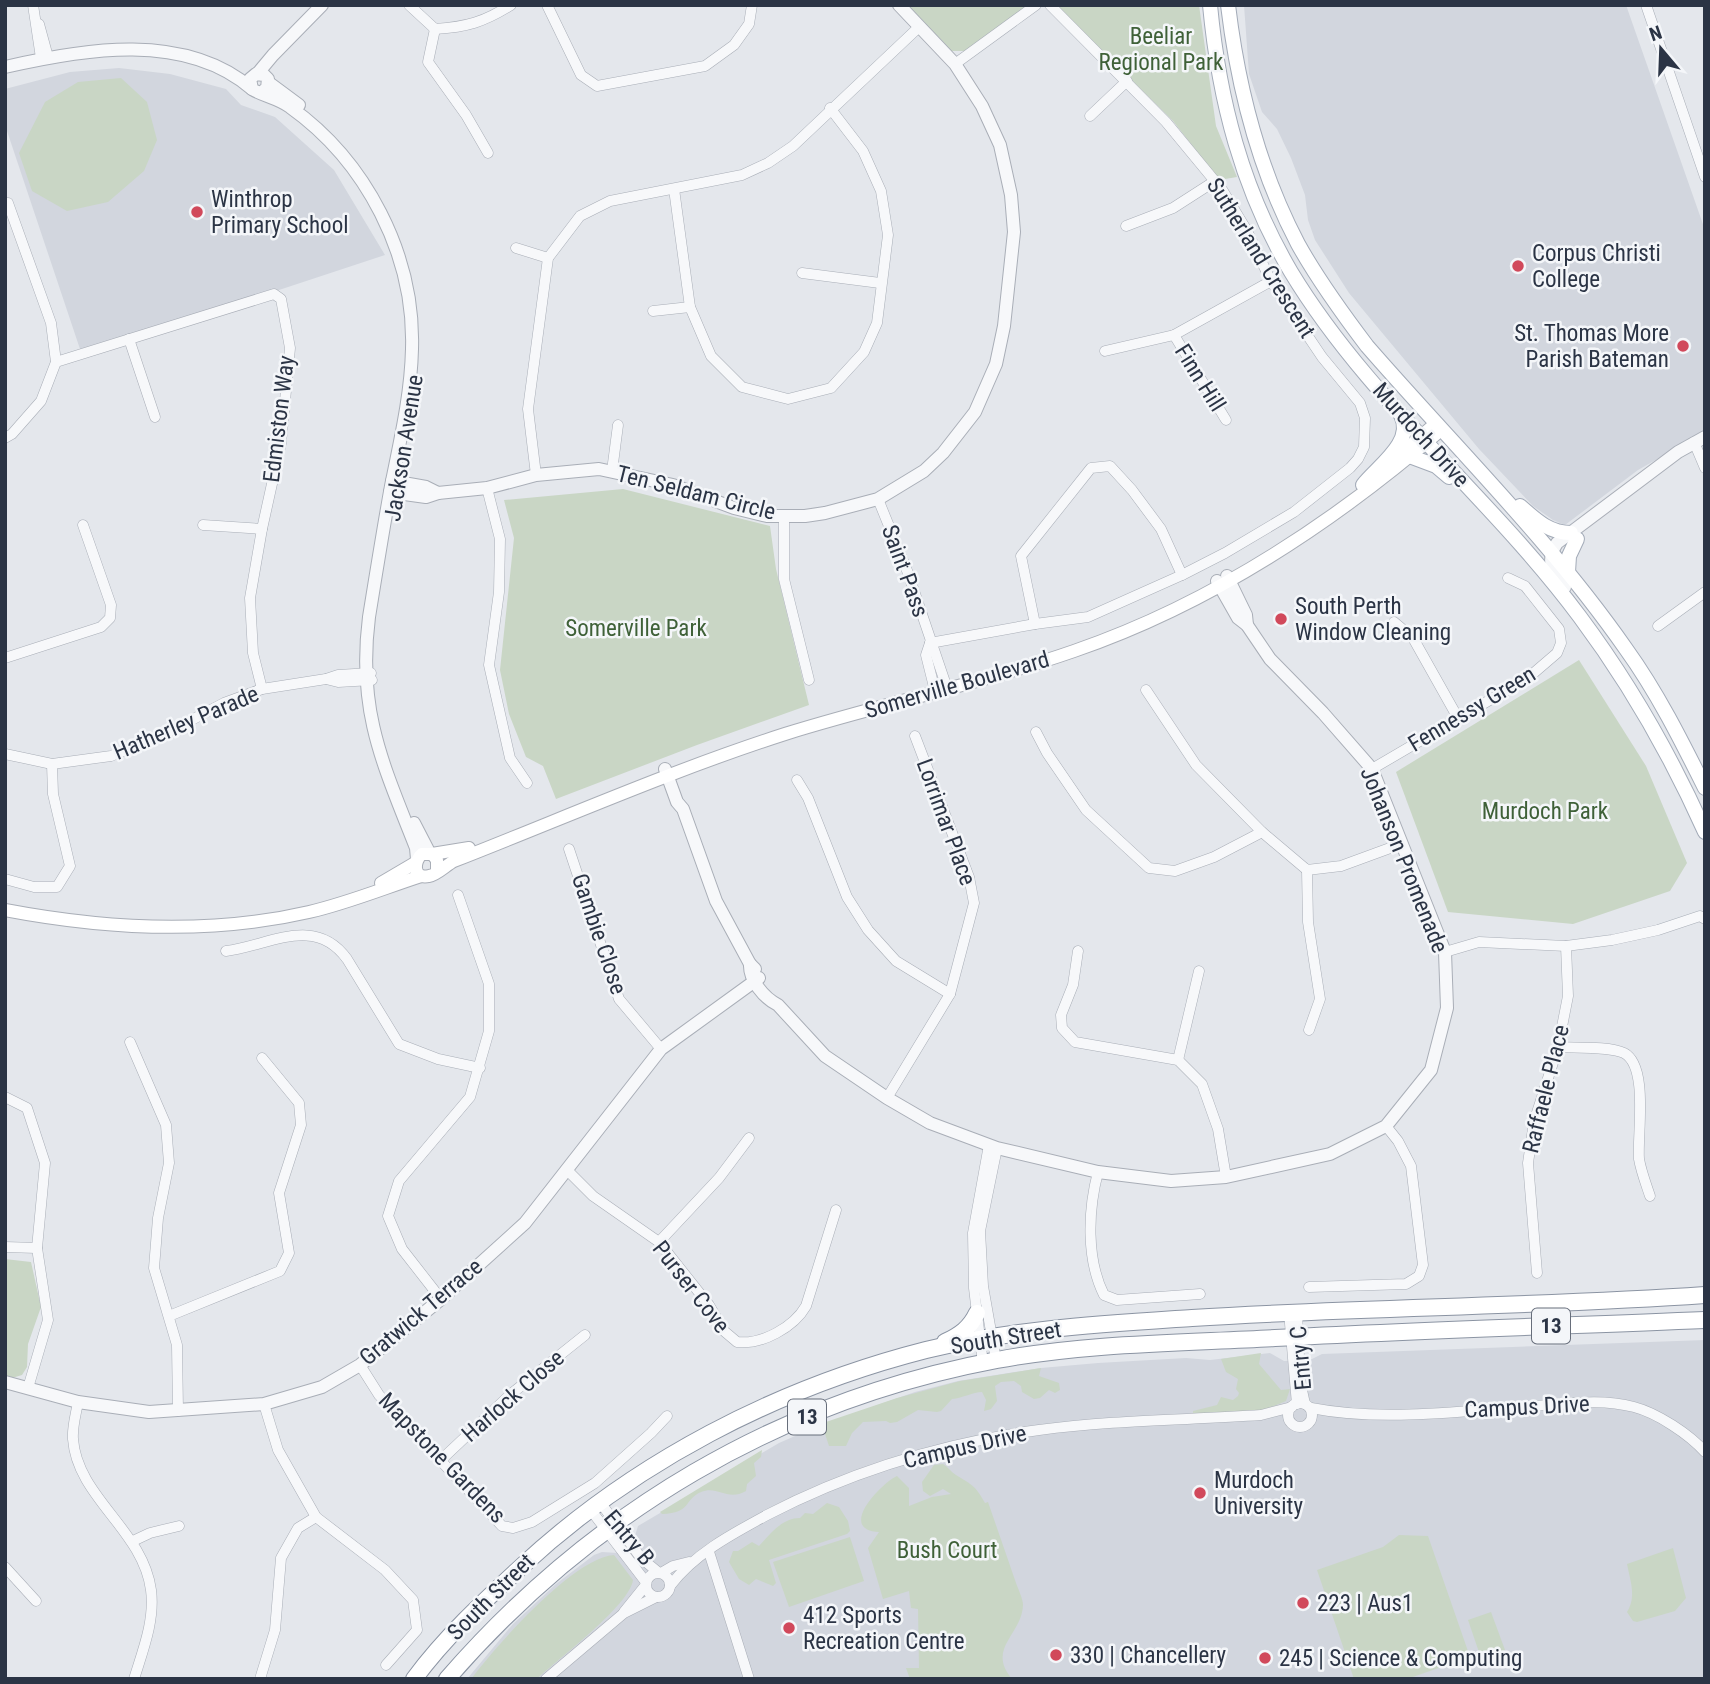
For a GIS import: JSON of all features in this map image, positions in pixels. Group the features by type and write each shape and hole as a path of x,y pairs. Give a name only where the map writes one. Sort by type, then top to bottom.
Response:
{"highway":[{"path":"1642,1299 1681,1288 1705,1287"},
{"name":"South Street","path":"414,1679 473,1611 552,1538 595,1506 671,1455 735,1421 849,1373 927,1350 1093,1325 1293,1311 1705,1295"},
{"path":"927,1350 961,1335 977,1313"},
{"name":"South Street","path":"447,1679 503,1617 551,1573 609,1526 677,1482 742,1446 790,1423 895,1385 989,1362 1093,1348 1705,1320"}],"main road":[{"name":"Murdoch Drive","path":"1210,5 1216,60 1228,121 1254,195 1291,271 1350,355 1527,552 1580,616 1646,715 1705,832"},
{"name":"Murdoch Drive","path":"1228,5 1244,100 1272,187 1298,244 1329,294 1367,346 1567,572 1640,670 1705,788"},
{"path":"1363,485 1395,451 1403,437 1404,421 1397,409"},
{"name":"Somerville Boulevard","path":"1224,581 1363,485 1438,427"},
{"name":"Somerville Boulevard","path":"5,909 121,926 162,927 274,919 332,906 418,866 422,854 473,847 670,771 833,713 940,687 1129,623 1224,581 1314,530 1412,457 1424,439"},
{"path":"1412,457 1436,466 1502,524"},
{"path":"1493,487 1546,528 1574,536 1567,572"},
{"name":"Somerville Boulevard","path":"418,866 428,877 454,861 670,771"},
{"path":"431,854 437,860 437,871"},
{"name":"Somerville Boulevard","path":"5,902 46,911 127,920 172,921 230,917 291,908 347,895 418,866"}],"street":[{"path":"33,5 37,20 35,29 44,54"},
{"path":"261,82 273,55 322,5"},
{"path":"409,5 435,29 467,27 492,17 511,5"},
{"path":"547,5 581,75 597,86 705,66 734,46 749,23 752,5"},
{"name":"Ten Seldam Circle","path":"395,487 426,487 438,493 487,488 536,475 599,469 673,485 734,508 784,517 825,513 878,499 924,471 960,434 988,388 1004,326 1014,232 1008,177 999,145 986,115 955,64 899,5"},
{"path":"955,64 1036,5"},
{"name":"Sutherland Crescent","path":"930,643 1088,617 1182,575 1294,512 1350,468 1364,447 1365,418 1360,403 1322,357 1271,281 1241,221 1215,181 1166,122 1050,5"},
{"path":"1646,5 1705,177"},
{"path":"536,475 528,409 548,258 580,216 610,201 742,175 768,163 793,146 830,108 919,27"},
{"path":"435,29 428,62 466,115 488,153"},
{"name":"Jackson Avenue","path":"5,61 92,49 127,49 162,52 218,67 238,78 261,82 303,117 352,167 383,215 398,254 409,299 412,348 410,381 375,617 369,677 375,739 415,848 418,866"},
{"name":"Jackson Avenue","path":"5,67 44,54"},
{"path":"1090,116 1126,81"},
{"path":"674,189 690,307 711,356 742,387 788,399 831,388 864,352 877,323 888,235 881,191 863,151 830,108"},
{"path":"1126,226 1173,208 1215,181"},
{"path":"5,203 8,203 51,323 56,362 41,401 12,434 5,438"},
{"path":"516,248 548,258"},
{"path":"802,273 880,283"},
{"path":"1105,351 1174,335 1271,281"},
{"name":"Edmiston Way","path":"56,362 274,294 281,299 290,348 281,443 250,598 253,653 262,689"},
{"path":"653,311 690,307"},
{"name":"Finn Hill","path":"1174,335 1226,420"},
{"path":"129,340 155,417"},
{"path":"612,471 618,425"},
{"path":"1527,552 1563,551 1574,536 1702,443 1705,468"},
{"path":"1035,624 1021,556 1091,468 1110,466 1132,490 1161,529 1182,575"},
{"path":"487,488 500,539 499,592 489,665 510,758 527,783"},
{"name":"Saint Pass","path":"878,499 908,573 930,643 926,655 940,687"},
{"path":"784,517 784,579 809,680"},
{"path":"5,658 101,627 110,618 111,605 83,524"},
{"path":"203,525 262,529"},
{"path":"1551,552 1549,558 1554,573 1580,616"},
{"name":"Fennessy Green","path":"1372,769 1529,677 1552,658 1559,648 1560,634 1553,620 1525,586 1508,578"},
{"name":"Johanson Promenade","path":"760,982 768,1000 778,1005 825,1056 930,1123 993,1147 1098,1172 1171,1181 1226,1177 1330,1154 1386,1126 1431,1070 1447,1008 1446,952 1372,769 1323,713 1270,659 1247,625 1246,615 1224,581"},
{"path":"1658,626 1705,592"},
{"path":"1394,622 1413,638 1458,718"},
{"name":"Jackson Avenue","path":"369,677 380,737 406,808 431,854"},
{"name":"Hatherley Parade","path":"5,754 52,764 111,757 159,737 224,703 262,689 326,679 338,682 369,677"},
{"path":"1146,690 1196,765 1262,832 1307,870 1341,866 1401,844"},
{"path":"1036,732 1086,810 1149,867 1175,871 1214,857 1262,832"},
{"name":"Lorrimar Place","path":"887,1098 950,994 974,903 970,877 915,736"},
{"path":"5,879 34,887 57,887 70,866 52,794 52,764"},
{"path":"670,771 685,799 683,809 716,901 750,964 749,972 760,982"},
{"path":"797,780 808,798 847,897 868,930 896,961 950,994"},
{"name":"Gambie Close","path":"569,849 619,999 661,1049"},
{"path":"1307,870 1308,922 1320,999 1309,1030"},
{"path":"441,1299 402,1249 388,1216 398,1181 470,1097 489,1031 489,984 458,895"},
{"path":"1446,952 1479,942 1566,946 1658,930 1700,916 1705,919"},
{"path":"226,951 293,936 309,935 330,942 339,948 347,959 399,1044 438,1059 480,1068"},
{"name":"Raffaele Place","path":"1537,1273 1528,1163 1534,1122 1558,1047 1568,996 1566,946"},
{"path":"1078,951 1073,985 1061,1015 1062,1028 1075,1042 1178,1060 1202,1084 1218,1129 1226,1177"},
{"path":"1178,1060 1199,971"},
{"name":"Gratwick Terrace","path":"5,1382 78,1402 126,1410 178,1411 264,1404 322,1387 360,1364 441,1299 525,1223 661,1049 708,1013 734,998 747,995 760,982"},
{"path":"130,1042 166,1125 169,1163 158,1217 154,1268 177,1345 178,1411"},
{"path":"1558,1047 1614,1050 1626,1054 1632,1060 1641,1101 1639,1159 1650,1196"},
{"path":"169,1316 280,1271 289,1253 279,1193 301,1125 299,1103 262,1058"},
{"path":"5,1097 27,1108 45,1163 37,1248 48,1320 28,1388"},
{"path":"1309,1287 1406,1284 1419,1276 1423,1265 1410,1166 1398,1141 1386,1126"},
{"path":"659,1242 719,1178 749,1138"},
{"path":"986,1339 977,1313 973,1233 993,1147"},
{"path":"989,1362 980,1231 993,1147"},
{"name":"Purser Cove","path":"567,1170 593,1196 659,1242 709,1305 730,1338 737,1342 754,1342 800,1317 807,1306 836,1210"},
{"path":"1098,1172 1089,1222 1098,1284 1104,1295 1116,1300 1200,1294"},
{"path":"5,1247 37,1248"},
{"name":"Entry C","path":"1293,1311 1303,1408"},
{"name":"Harlock Close","path":"442,1459 511,1394 585,1335"},
{"name":"Mapstone Gardens","path":"360,1364 379,1395 442,1459 502,1526 513,1528 532,1522 595,1483 667,1416"},
{"name":"Campus Drive","path":"624,1613 650,1575 693,1561 732,1535 809,1495 867,1472 948,1448 998,1437 1066,1427 1261,1415 1303,1408 1334,1413 1411,1414 1593,1401 1633,1407 1656,1415 1705,1452"},
{"path":"78,1402 72,1436 78,1460 91,1487 132,1541 146,1565 152,1604 150,1624 134,1679"},
{"path":"264,1404 278,1450 316,1517 385,1570 413,1600 417,1630 386,1665"},
{"path":"1292,1424 1288,1416 1303,1408"},
{"name":"Campus Drive","path":"1261,1415 1296,1427 1306,1427 1303,1408"},
{"name":"Entry B","path":"595,1506 645,1584"},
{"path":"260,1679 275,1630 281,1558 298,1528 316,1517"},
{"path":"132,1541 150,1533 179,1526"},
{"name":"Entry B","path":"609,1526 659,1572"},
{"path":"709,1552 749,1679"},
{"name":"Campus Drive","path":"546,1679 624,1613 656,1597 664,1596 693,1561"},
{"path":"5,1567 36,1601"},
{"path":"659,1572 669,1579 670,1586"},
{"path":"645,1584 649,1593 656,1597"}],"shaded area":[{"name":"Corpus Christi College","path":"1244,5 1626,5 1705,230 1705,432 1638,470 1565,525 1533,506 1479,449 1349,293 1315,240 1308,220 1305,195 1291,158 1277,129 1262,112 1249,74"},
{"name":"Winthrop Primary School","path":"119,68 170,74 226,89 241,105 275,117 334,170 385,255 82,355 5,125 5,89 70,72"},
{"name":"Murdoch University","path":"1705,1340 1705,1679 467,1679 513,1624 556,1584 594,1555 602,1552 618,1553 633,1542 638,1526 779,1443 818,1426 915,1392 958,1381 1041,1368 1098,1363 1186,1358 1210,1360 1270,1353 1284,1361 1310,1360 1322,1354"}],"green space":[{"path":"907,5 1028,5 966,51 950,51"},
{"name":"Beeliar Regional Park","path":"1056,5 1199,5 1216,126 1237,177 1219,180 1173,121"},
{"path":"121,78 147,102 157,140 144,171 108,202 67,211 32,191 19,153 45,102 78,82"},
{"name":"Somerville Park","path":"623,489 770,526 776,569 809,705 556,799 543,766 526,757 509,714 500,670 514,538 504,500"},
{"name":"Murdoch Park","path":"1579,660 1646,766 1687,863 1670,891 1573,924 1448,912 1396,772"},
{"path":"5,1259 31,1262 41,1307 28,1344 27,1367 22,1375 12,1378 5,1376"},
{"path":"1261,1353 1259,1364 1281,1390 1290,1389 1286,1401 1265,1410 1193,1414 1193,1411 1217,1405 1221,1397 1233,1400 1238,1396 1238,1379 1226,1372 1221,1359"},
{"path":"1041,1368 1039,1376 1059,1383 1060,1390 1055,1393 1049,1390 1040,1398 1034,1399 1022,1392 1021,1386 1014,1381 1001,1382 995,1386 997,1401 991,1409 984,1411 986,1400 982,1392 975,1393 952,1399 941,1411 918,1410 890,1423 863,1422 852,1433 846,1446 829,1446 823,1428 817,1425 897,1398 960,1381"},
{"path":"762,1450 761,1457 754,1463 756,1476 747,1484 746,1491 733,1495 707,1490 695,1495 683,1509 672,1513 660,1512"},
{"name":"Bush Court","path":"943,1464 973,1486 985,1503 988,1502 1021,1596 1021,1616 1007,1642 1003,1659 1012,1679 910,1679 906,1668 919,1668 918,1609 911,1608 909,1591 883,1599 868,1548 879,1532 867,1529 862,1524 866,1506 881,1488 897,1476 909,1488 909,1506 932,1497 951,1494 943,1489 930,1496 923,1491 922,1482 934,1465"},
{"path":"827,1503 839,1507 848,1521 850,1531 847,1534 769,1560 776,1583 773,1586 756,1579 749,1585 739,1579 729,1562 733,1551 738,1551 752,1542 759,1546 782,1524 800,1518 805,1513 813,1514"},
{"path":"1399,1535 1428,1536 1470,1657 1407,1679 1354,1679 1317,1570 1383,1547"},
{"path":"850,1537 864,1581 789,1607 773,1562"},
{"path":"1673,1548 1686,1598 1675,1611 1633,1621 1627,1612 1632,1594 1627,1564"},
{"path":"614,1555 633,1580 629,1591 607,1617 537,1679 471,1679 516,1626 557,1587 597,1560"},
{"path":"1491,1612 1505,1650 1481,1658 1468,1620"}],"place":[{"name":"Winthrop Primary School","path":"197,212"},
{"name":"Corpus Christi College","path":"1518,266"},
{"name":"St. Thomas More Parish Bateman","path":"1683,346"},
{"name":"South Perth Window Cleaning","path":"1281,619"},
{"name":"Murdoch University","path":"1200,1493"},
{"name":"223 | Aus1","path":"1303,1603"},
{"name":"412 Sports Recreation Centre","path":"789,1628"},
{"name":"330 | Chancellery","path":"1056,1655"},
{"name":"245 | Science & Computing","path":"1265,1658"}]}
